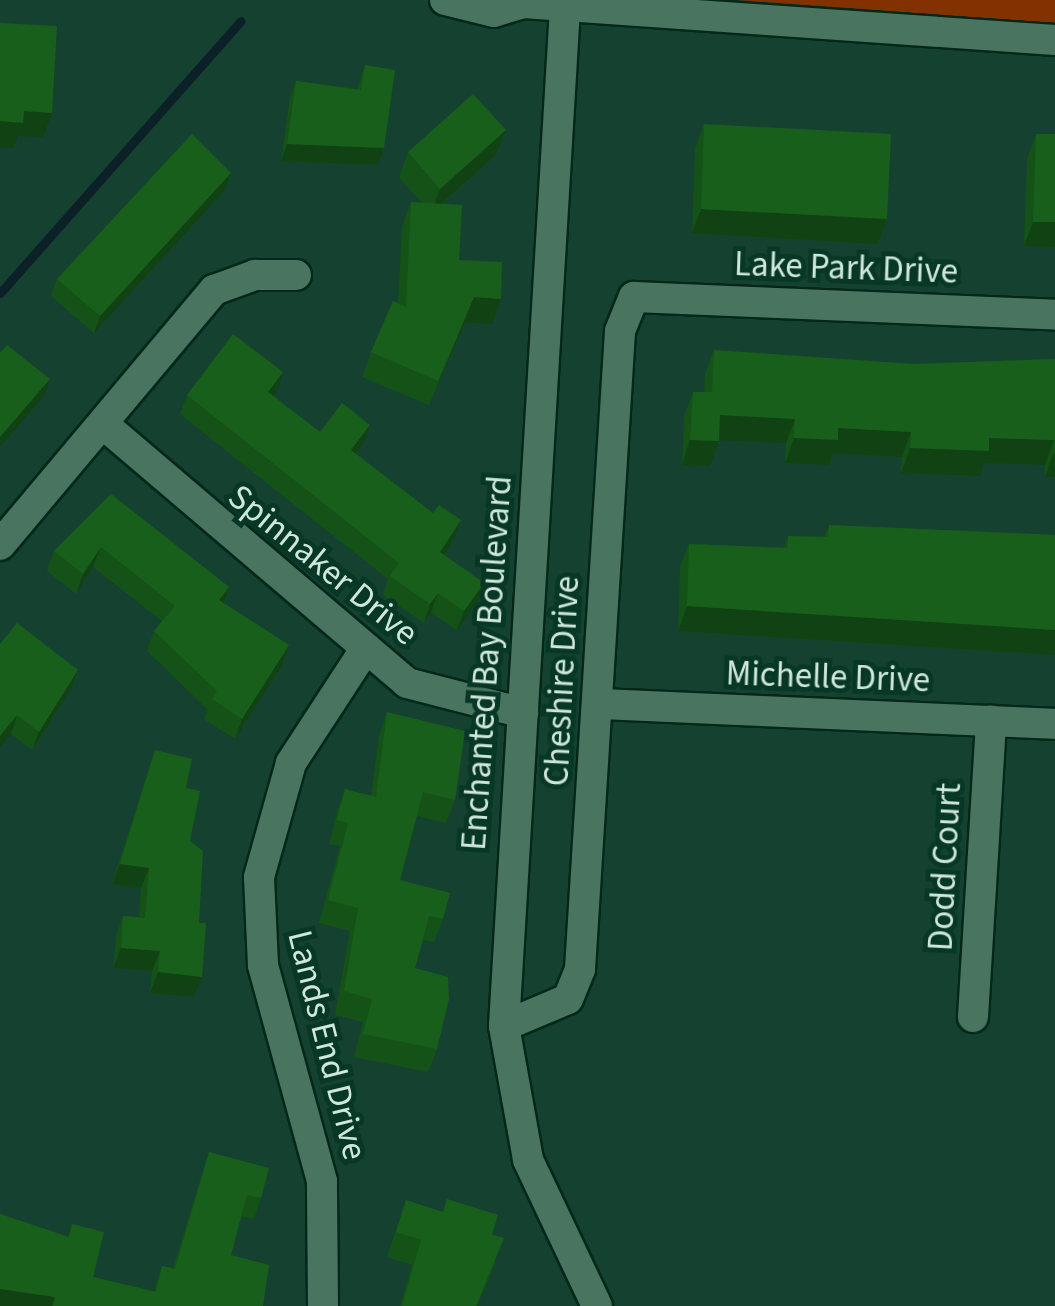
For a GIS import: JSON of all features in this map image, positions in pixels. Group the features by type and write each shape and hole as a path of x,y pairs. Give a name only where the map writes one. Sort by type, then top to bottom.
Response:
{"street":[{"path":"445,0 494,12 521,2 1055,40"},
{"name":"Enchanted Bay Boulevard","path":"565,8 504,1026 528,1160 597,1306"},
{"path":"0,544 214,290 255,274 296,275"},
{"name":"Lake Park Drive","path":"634,298 1055,315"},
{"name":"Cheshire Drive","path":"504,1026 568,999 580,969 620,330 634,298"},
{"name":"Spinnaker Drive","path":"104,424 408,683 523,713"},
{"name":"Lands End Drive","path":"323,1306 322,1181 264,965 259,877 291,763 366,648"},
{"name":"Michelle Drive","path":"598,704 1055,724"},
{"name":"Dodd Court","path":"973,1018 990,721"}],"shaded area":[{"path":"738,0 1055,0 1055,23"}],"building":[{"path":"0,23 57,26 52,113 24,111 23,123 0,121"},
{"path":"365,65 395,70 384,148 287,144 296,81 361,90"},
{"path":"473,94 506,130 440,189 408,152"},
{"path":"704,124 891,134 887,219 701,209"},
{"path":"192,134 231,173 100,316 57,279"},
{"path":"1036,134 1055,134 1055,222 1033,222"},
{"path":"411,202 462,205 459,260 502,262 501,299 474,297 438,381 371,352 393,301 406,307"},
{"path":"233,334 283,372 268,392 320,432 342,403 370,425 351,450 433,513 439,505 461,520 440,552 484,583 464,611 438,593 430,604 390,576 399,563 187,395"},
{"path":"7,345 50,379 0,437 0,353"},
{"path":"714,350 913,364 1055,359 1055,452 1054,440 989,438 989,451 910,448 911,432 838,428 838,440 794,438 795,419 720,415 719,441 690,440 693,392 712,392"},
{"path":"111,494 229,587 219,600 289,645 242,719 212,699 217,691 154,631 175,606 101,547 83,574 54,551"},
{"path":"829,525 1055,535 1055,630 687,606 689,544 788,548 788,536 828,537"},
{"path":"17,623 78,670 39,732 17,715 0,736 0,644"},
{"path":"387,712 465,731 455,800 423,792 400,880 450,893 443,919 429,916 415,968 448,977 449,999 437,1049 363,1034 372,999 344,991 358,908 328,900 348,823 337,820 345,789 376,797"},
{"path":"155,750 192,759 186,788 200,791 190,841 203,851 199,923 206,923 202,977 158,972 160,951 121,948 123,916 145,918 149,868 120,864"},
{"path":"209,1152 269,1168 261,1198 247,1195 231,1255 269,1265 263,1306 53,1306 55,1297 0,1289 0,1214 69,1237 72,1224 104,1232 93,1277 156,1292 162,1266 175,1269"},
{"path":"447,1199 498,1215 492,1235 504,1238 476,1306 402,1306 421,1240 396,1232 406,1200 443,1212"}],"waterway":[{"path":"0,293 241,21"}]}
